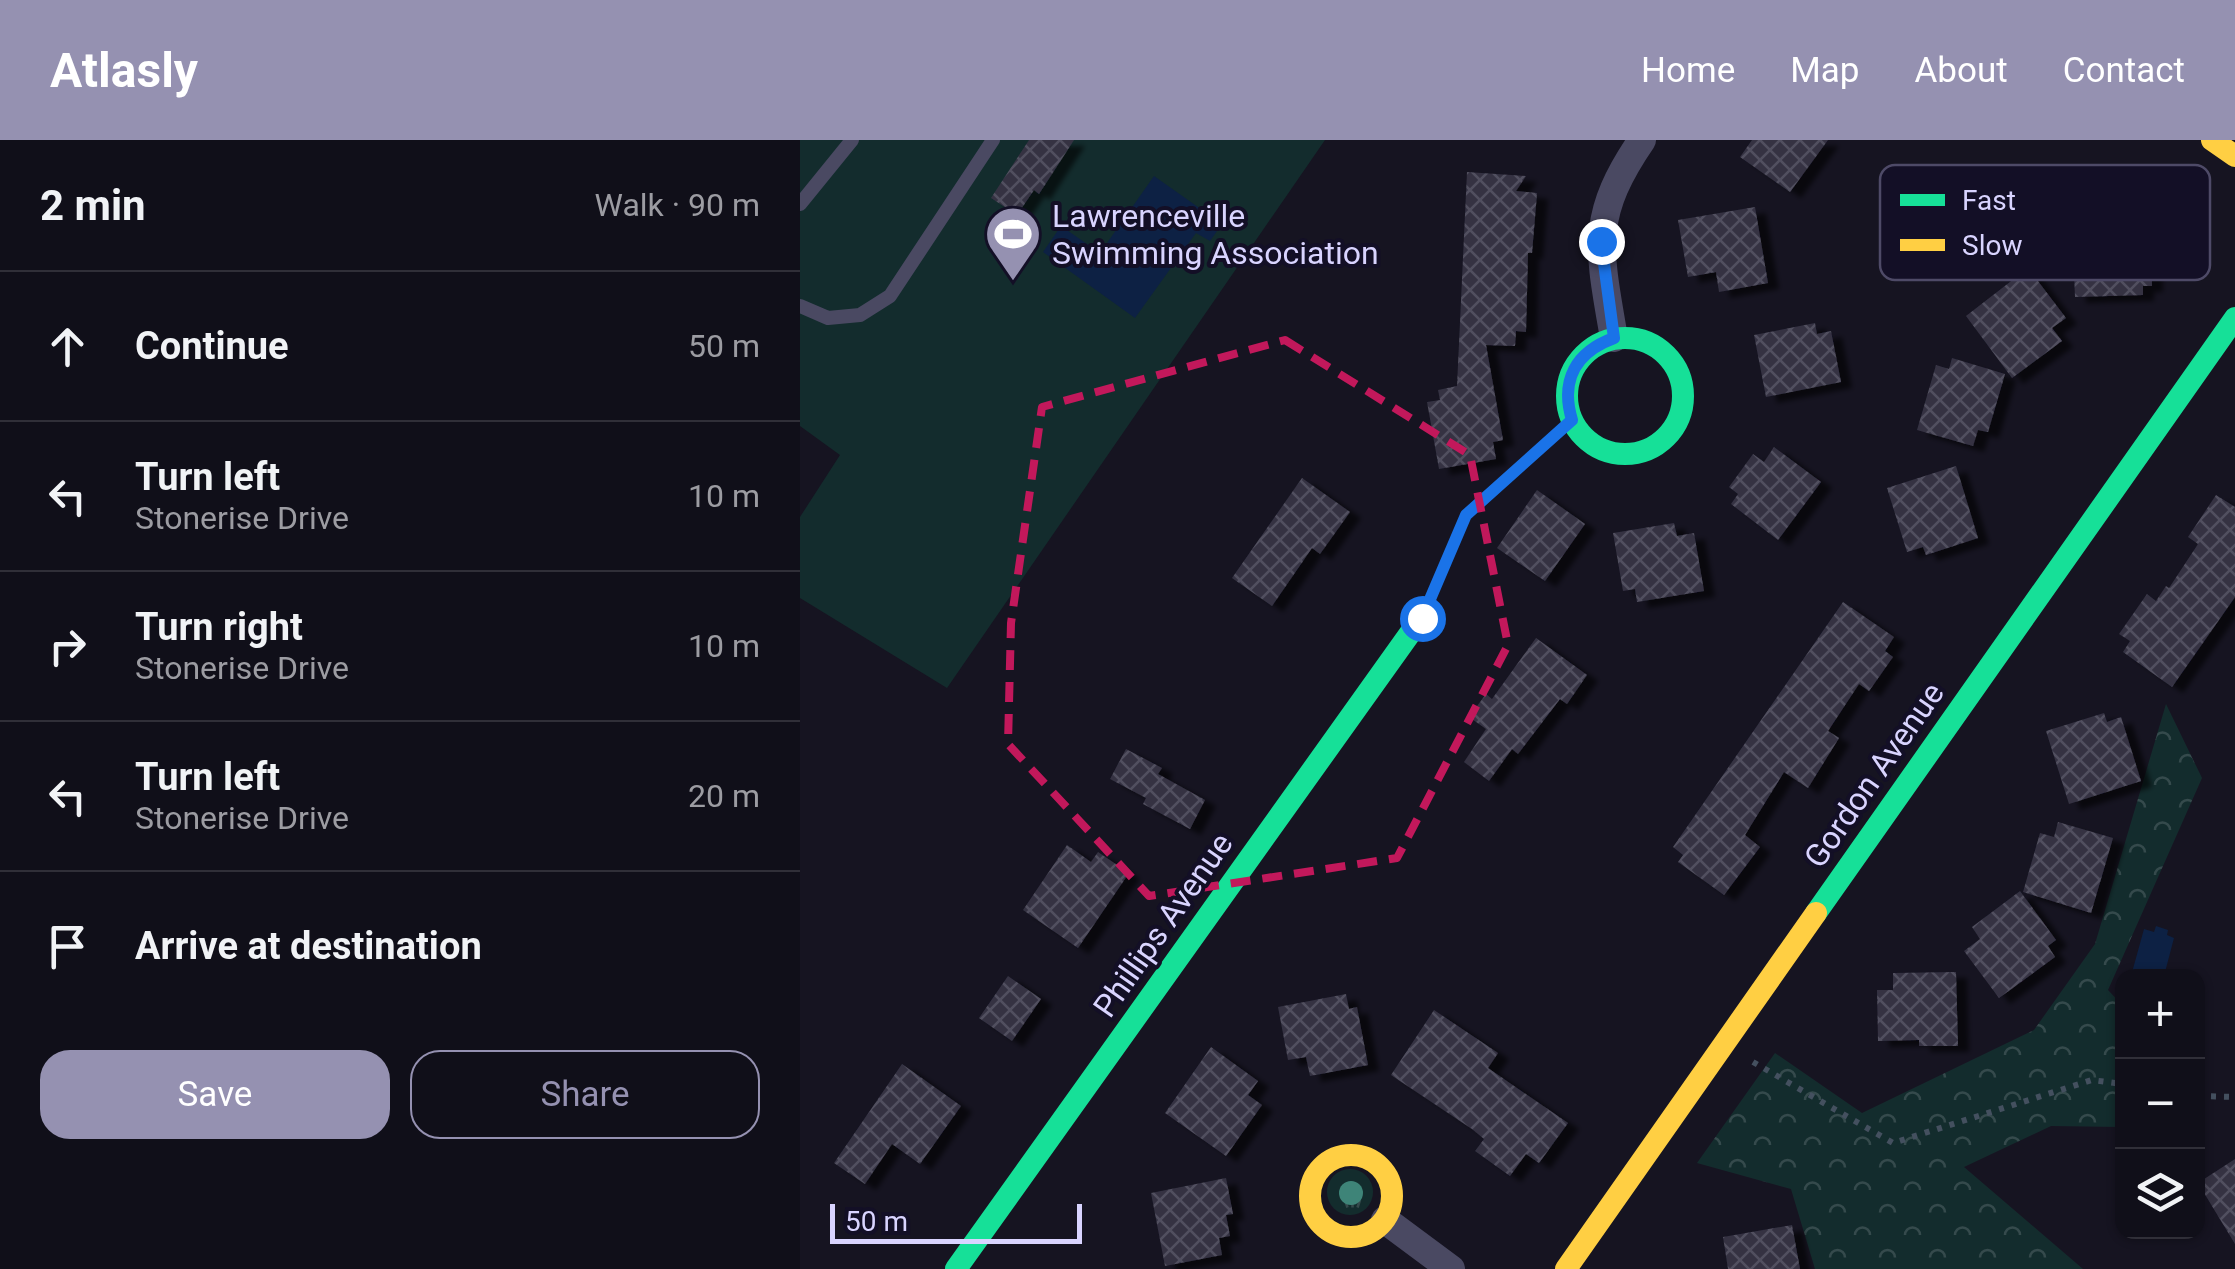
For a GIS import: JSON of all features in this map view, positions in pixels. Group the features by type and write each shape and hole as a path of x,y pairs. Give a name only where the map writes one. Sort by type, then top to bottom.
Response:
{"street":[{"path":"1614,338 1601,241 1606,206 1619,174 1642,140"},
{"path":"2212,140 2235,156"},
{"name":"Gordon Avenue","path":"1566,1269 2235,318"},
{"path":"1614,338 1635,338 1654,344 1670,357 1682,384 1682,414 1658,446 1639,454 1619,455 1599,449 1583,437 1572,420 1567,386 1583,354 1614,338"},
{"name":"Phillips Avenue","path":"956,1269 1422,618"},
{"path":"1386,1220 1452,1269"}],"lane":[{"path":"800,204 852,140"},
{"path":"800,306 828,318 860,315 890,296 994,140"}],"path":[{"path":"1422,618 1466,515 1572,420"},
{"path":"1754,1062 1894,1143 2092,1080 2115,1083"},
{"path":"2205,1096 2235,1096"}],"highlighted area":[{"path":"1285,340 1470,455 1508,645 1397,858 1149,896 1008,744 1011,623 1042,407"}],"green space":[{"name":"Lawrenceville Swimming Association","path":"800,140 1325,140 947,688 800,598 800,517 840,455 800,426"},
{"path":"2166,704 2202,778 2108,990 2115,998 2115,1127 2051,1126 1964,1167 2083,1269 1815,1269 1791,1189 1697,1163 1775,1053 1862,1113 2034,1030 2095,944"},
{"path":"1350,1169 1366,1176 1373,1192 1366,1208 1350,1215 1334,1208 1327,1192 1334,1176"}],"water":[{"path":"1154,176 1222,224 1210,241 1196,233 1135,318 1043,252 1061,226 1100,253"},
{"path":"2156,926 2168,930 2167,935 2174,938 2166,969 2133,969 2144,929 2154,932"}],"building":[{"path":"1029,140 1074,140 1039,194 1034,190 1017,215 991,198"},
{"path":"1752,140 1828,140 1790,192 1740,157"},
{"path":"1467,172 1526,176 1516,191 1537,193 1532,253 1528,253 1526,332 1516,331 1515,346 1486,345 1503,440 1493,442 1496,459 1439,469 1427,402 1440,400 1438,390 1457,386"},
{"path":"1755,207 1768,283 1719,292 1716,272 1688,277 1678,220"},
{"path":"2012,280 2037,280 2066,318 2052,328 2062,341 2012,378 1966,316"},
{"path":"2074,280 2152,280 2152,286 2143,286 2143,295 2075,297"},
{"path":"1815,323 1817,334 1831,331 1841,382 1766,397 1754,335"},
{"path":"1952,358 2005,374 1988,432 1978,430 1973,446 1917,430 1936,365 1949,369"},
{"path":"1774,447 1821,482 1778,540 1731,504 1738,494 1729,487 1753,454 1764,462"},
{"path":"1956,466 1978,538 1926,555 1923,547 1907,552 1887,488"},
{"path":"1302,478 1350,512 1320,554 1312,548 1272,606 1232,578"},
{"path":"1537,490 1585,524 1545,581 1497,548"},
{"path":"2216,495 2235,507 2235,597 2172,687 2123,652 2130,641 2119,634 2147,594 2156,601 2166,586 2169,588 2198,544 2188,537"},
{"path":"1674,523 1677,536 1694,533 1704,591 1637,602 1635,589 1623,591 1613,533"},
{"path":"1843,602 1894,637 1885,651 1893,657 1869,691 1859,684 1828,731 1839,738 1808,788 1784,772 1745,835 1760,847 1724,895 1678,862 1683,855 1673,847"},
{"path":"1536,638 1587,675 1567,704 1560,699 1518,754 1512,749 1489,781 1464,762 1486,729 1469,717 1486,694 1492,699"},
{"path":"2104,713 2107,722 2121,717 2141,781 2069,804 2046,731"},
{"path":"1126,749 1162,768 1158,774 1205,800 1190,829 1143,804 1146,798 1110,779"},
{"path":"2058,822 2113,838 2091,913 2023,892 2040,833 2054,837"},
{"path":"1067,845 1091,862 1098,852 1129,873 1078,948 1023,910"},
{"path":"2020,891 2056,940 2048,946 2055,957 1999,998 1964,951 1980,939 1972,927"},
{"path":"1956,972 1958,1046 1919,1046 1919,1040 1878,1041 1877,990 1893,990 1893,973"},
{"path":"1008,976 1041,999 1012,1041 979,1018"},
{"path":"1346,994 1349,1009 1357,1007 1368,1065 1310,1076 1306,1057 1288,1060 1278,1007"},
{"path":"1434,1010 1498,1053 1488,1068 1568,1123 1539,1163 1526,1154 1510,1176 1475,1151 1484,1139 1391,1075"},
{"path":"1211,1047 1258,1081 1248,1095 1262,1105 1226,1156 1165,1113"},
{"path":"902,1064 961,1106 920,1164 892,1144 865,1184 834,1163"},
{"path":"2235,1159 2235,1244 2205,1195 2205,1178"},
{"path":"1226,1178 1233,1214 1226,1215 1230,1236 1219,1238 1222,1255 1165,1266 1151,1193"},
{"path":"1792,1225 1800,1269 1728,1269 1723,1237"}],"traffic: fast":[{"path":"1816,913 2235,318"},
{"path":"1625,338 1647,342 1666,355 1679,374 1683,396 1679,418 1666,437 1647,450 1625,454 1603,450 1584,437 1571,418 1567,396 1571,374 1584,355 1603,342 1625,338"},
{"path":"956,1269 1421,618"}],"traffic: slow":[{"path":"2212,140 2235,156"},
{"path":"1566,1269 1816,913"},
{"path":"1351,1155 1367,1158 1380,1167 1389,1180 1392,1196 1389,1212 1380,1225 1367,1234 1351,1237 1335,1234 1322,1225 1313,1212 1310,1196 1313,1180 1322,1167 1335,1158 1351,1155"}],"place":[{"name":"Lawrenceville Swimming Association","path":"1013,283"}],"route":[{"path":"1422,618 1466,515 1572,420 1567,386 1573,369 1583,354 1614,338 1601,241"}]}
